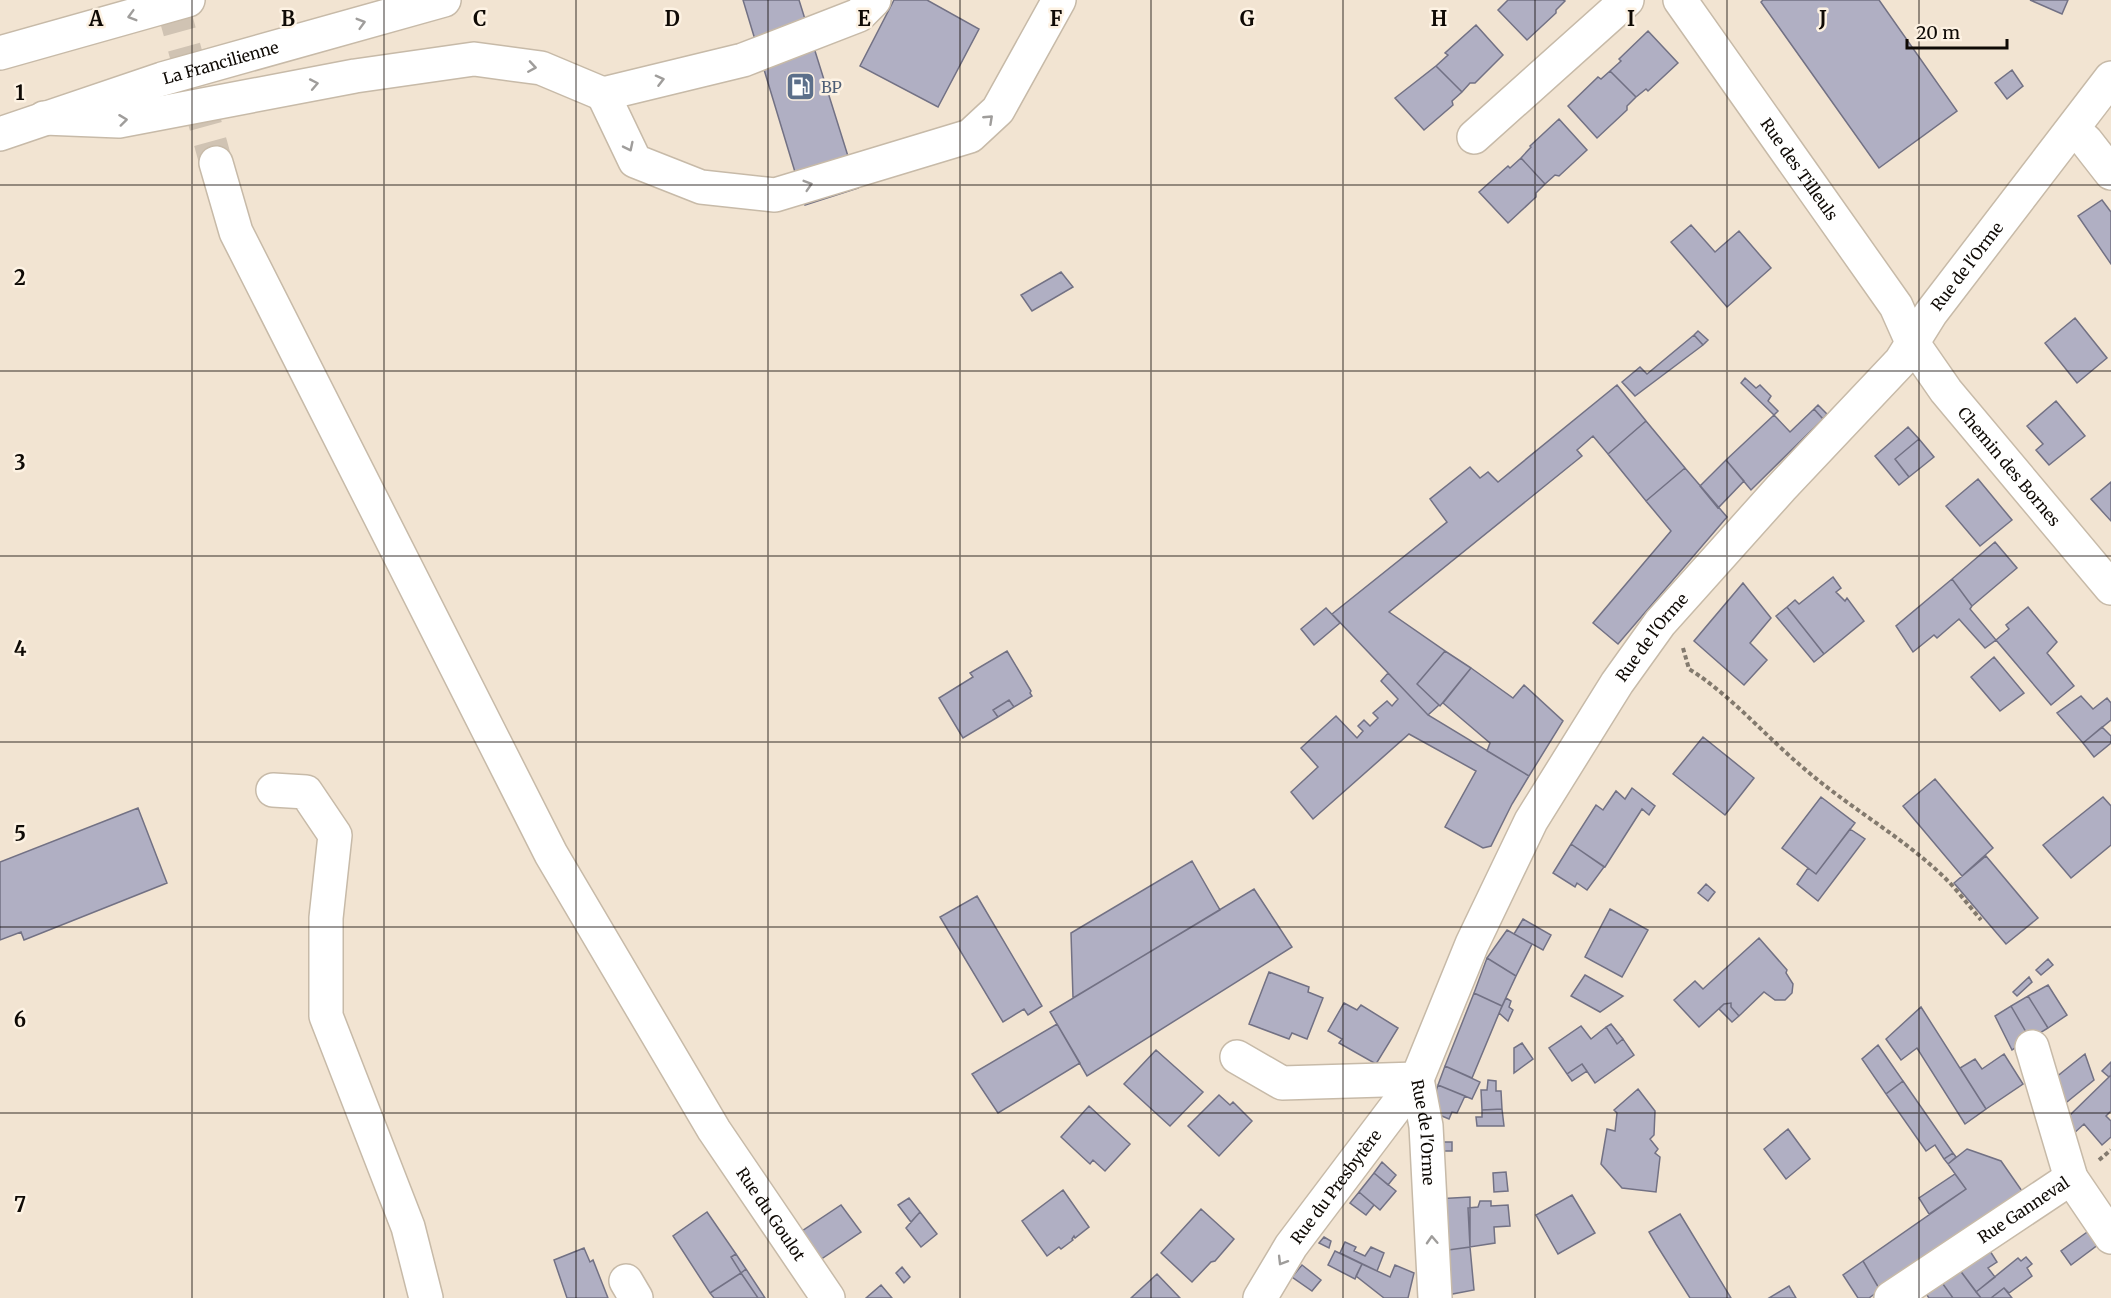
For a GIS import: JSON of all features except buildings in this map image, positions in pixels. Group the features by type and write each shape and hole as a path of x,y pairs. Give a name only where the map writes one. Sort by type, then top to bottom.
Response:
{"main road":[{"path":"0,53 188,0"},
{"name":"La Francilienne","path":"0,134 162,79 444,0"},
{"path":"44,118 119,121 355,76 474,59 541,68 603,94 742,60 859,15 874,0"},
{"path":"603,94 635,161 701,187 775,195 970,136 999,110 1059,0"},
{"path":"1473,137 1627,0"},
{"name":"Rue des Tilleuls","path":"1680,0 1896,306 1912,342"},
{"name":"Rue de l'Orme","path":"1435,1298 1426,1126 1417,1079 1472,944 1531,821 1617,683 1660,624 1789,479 1901,361 1938,304 2111,78"},
{"path":"2073,129 2086,141 2111,173"},
{"name":"Rue du Goulot","path":"216,163 236,232 551,854 714,1130 828,1298"},
{"name":"Chemin des Bornes","path":"1912,342 1947,391 2111,588"},
{"path":"273,789 306,792 335,836 326,918 326,1016 408,1227 426,1298"},
{"name":"Rue Ganneval","path":"1891,1298 2071,1178 2032,1047"},
{"path":"1237,1057 1282,1083 1417,1079"},
{"name":"Rue du Presbytère","path":"1260,1298 1291,1246 1417,1079"},
{"path":"2071,1178 2111,1237"}],"path":[{"path":"1683,647 1689,669 1710,682 1815,778 1847,800 1945,878 1981,920"}],"tunnel":[{"path":"171,0 216,163"}],"place":[{"name":"BP","path":"800,87"}]}
